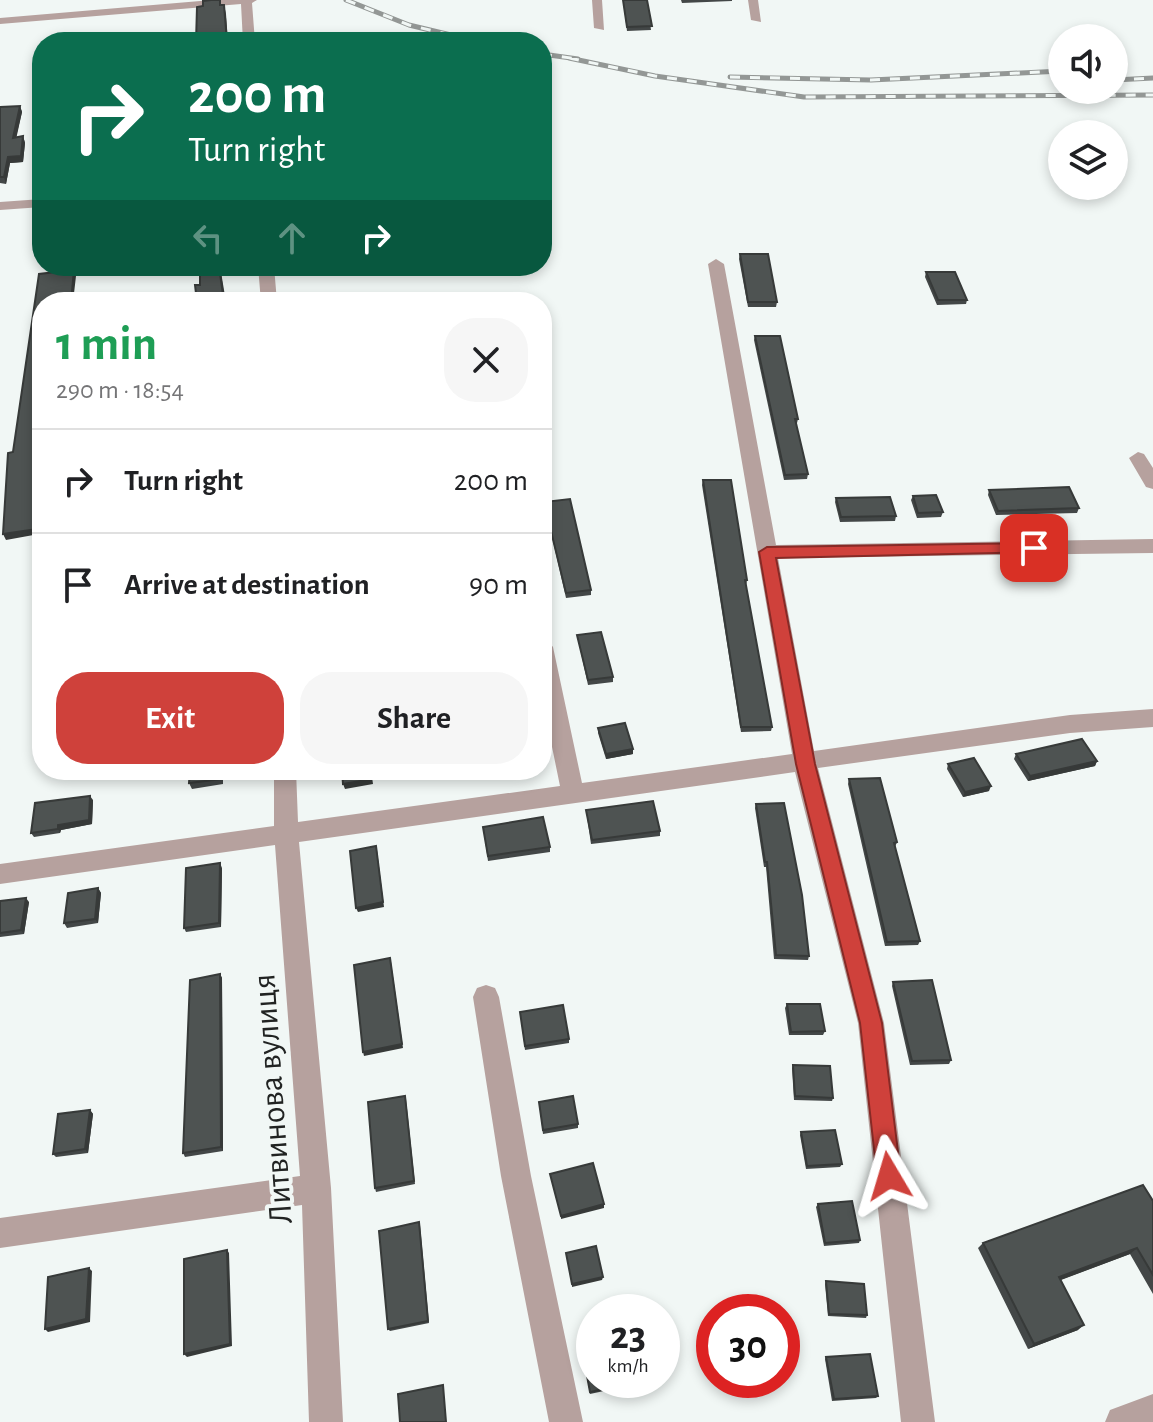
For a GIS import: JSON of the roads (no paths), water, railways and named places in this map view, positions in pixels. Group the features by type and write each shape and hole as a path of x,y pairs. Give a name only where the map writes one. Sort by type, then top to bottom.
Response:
{"street":[{"path":"74,15 76,0"},
{"path":"597,0 600,28"},
{"path":"753,0 757,20"},
{"path":"0,21 248,1 249,32"},
{"path":"0,206 32,204"},
{"path":"716,264 805,764 871,1023 918,1422"},
{"path":"1138,458 1153,483"},
{"path":"767,552 1153,546"},
{"path":"552,694 573,793"},
{"path":"0,874 573,793 805,764 1070,724 1153,718"},
{"name":"Литвинова вулиця","path":"285,780 286,835 316,1188 326,1422"},
{"path":"486,997 516,1176 566,1422"},
{"path":"0,1233 316,1188"},
{"path":"1122,1422 1153,1410"}],"railway":[{"path":"346,0 409,25 438,32"},
{"path":"552,55 578,59"},
{"path":"569,58 655,76 804,97 1153,95"},
{"path":"730,77 871,80 1048,72"},
{"path":"1128,79 1153,78"}]}
